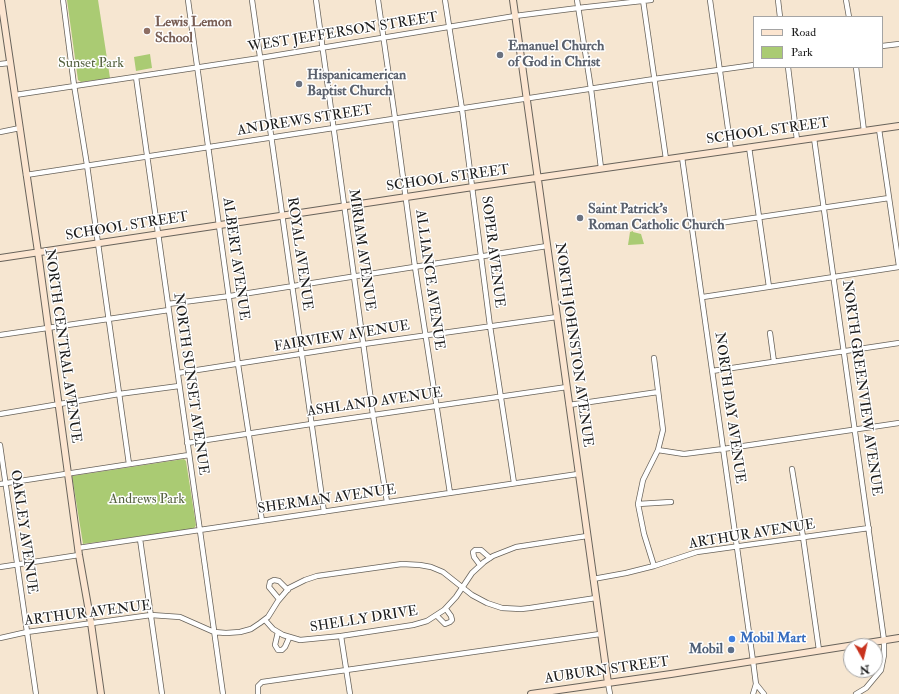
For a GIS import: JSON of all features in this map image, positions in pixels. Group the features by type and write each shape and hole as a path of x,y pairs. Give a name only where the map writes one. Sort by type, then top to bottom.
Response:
{"main road":[{"name":"NORTH CENTRAL AVENUE","path":"1,0 38,252 67,474 101,694"},
{"name":"NORTH JOHNSTON AVENUE","path":"513,0 608,683"},
{"name":"SCHOOL STREET","path":"0,258 602,168 899,126"},
{"name":"AUBURN STREET","path":"533,694 899,638"}],"street":[{"path":"63,0 128,464"},
{"name":"ALBERT AVENUE","path":"188,0 230,296 238,364 262,521"},
{"name":"ROYAL AVENUE","path":"252,0 324,512"},
{"name":"MIRIAM AVENUE","path":"316,0 373,415 387,502"},
{"name":"ALLIANCE AVENUE","path":"378,0 396,118 415,267 450,493"},
{"name":"SOPER AVENUE","path":"445,0 473,187 490,326 514,483"},
{"path":"577,0 602,168"},
{"name":"WEST JEFFERSON STREET","path":"15,95 260,58 515,16 651,0"},
{"path":"710,0 731,150"},
{"path":"778,0 780,16"},
{"path":"846,0 849,16"},
{"path":"644,1 666,159"},
{"path":"883,46 899,44"},
{"path":"0,64 10,63"},
{"name":"ANDREWS STREET","path":"26,175 271,138 333,127 753,65"},
{"path":"788,68 797,140"},
{"path":"856,68 864,130"},
{"name":"NORTH SUNSET AVENUE","path":"136,77 223,694"},
{"path":"0,132 20,128"},
{"path":"702,297 899,266 879,129"},
{"name":"NORTH GREENVIEW AVENUE","path":"814,138 884,640 883,664 877,675 866,688"},
{"path":"749,147 769,287"},
{"name":"NORTH DAY AVENUE","path":"682,157 756,684"},
{"path":"693,227 889,198"},
{"path":"168,304 230,296 547,246"},
{"path":"0,335 168,310"},
{"name":"FAIRVIEW AVENUE","path":"178,373 364,344 557,317"},
{"path":"770,333 774,362"},
{"path":"712,371 899,343"},
{"path":"654,358 663,430 658,450 643,480 638,504 644,534 654,566"},
{"path":"0,414 58,403 179,386"},
{"name":"ASHLAND AVENUE","path":"187,443 567,387"},
{"path":"569,405 658,392"},
{"path":"658,450 684,454 899,423"},
{"name":"OAKLEY AVENUE","path":"0,445 2,483 17,565 36,694"},
{"path":"2,483 189,455"},
{"path":"792,469 819,650"},
{"name":"SHERMAN AVENUE","path":"78,548 578,474"},
{"path":"638,504 670,502"},
{"name":"ARTHUR AVENUE","path":"593,579 654,566 698,552 869,528"},
{"name":"SHELLY DRIVE","path":"265,620 278,632 289,638 305,640 413,625 427,621 446,609 472,573 490,558 516,547 587,536"},
{"path":"140,539 162,694"},
{"path":"480,565 474,557 474,550 481,550 490,558"},
{"path":"0,568 79,555"},
{"name":"ARTHUR AVENUE","path":"0,638 27,632 151,615 180,616 214,632 240,632 265,620 279,599 293,585 311,578 411,564 431,567 443,572 462,588 487,603 510,609 530,608 596,598"},
{"path":"279,599 269,587 270,582 274,580 279,581 288,590"},
{"path":"436,616 445,624 450,622 452,620 451,616 446,609"},
{"path":"278,632 275,645 278,650 282,650 285,647 289,638"},
{"path":"258,694 258,686 262,682 600,634"},
{"path":"341,636 350,694"},
{"name":"NORTH JOHNSTON AVENUE","path":"608,683 610,694"},
{"path":"753,694 756,684"},
{"path":"756,684 764,694"},
{"path":"856,694 866,688"},
{"path":"866,688 866,694"}],"green space":[{"name":"Sunset Park","path":"67,0 98,0 110,78 81,82 78,80"},
{"path":"150,54 152,68 136,71 134,57"},
{"path":"633,231 641,234 644,244 628,245 630,232"},
{"name":"Andrews Park","path":"184,459 186,461 196,525 193,529 83,544 72,476"}],"place":[{"name":"Lewis Lemon School","path":"147,31"},
{"name":"Emanuel Church of God in Christ","path":"500,55"},
{"name":"Hispanicamerican Baptist Church","path":"299,84"},
{"name":"Saint Patrick's Roman Catholic Church","path":"580,218"},
{"name":"Mobil Mart","path":"732,639"},
{"name":"Mobil","path":"731,650"}]}
